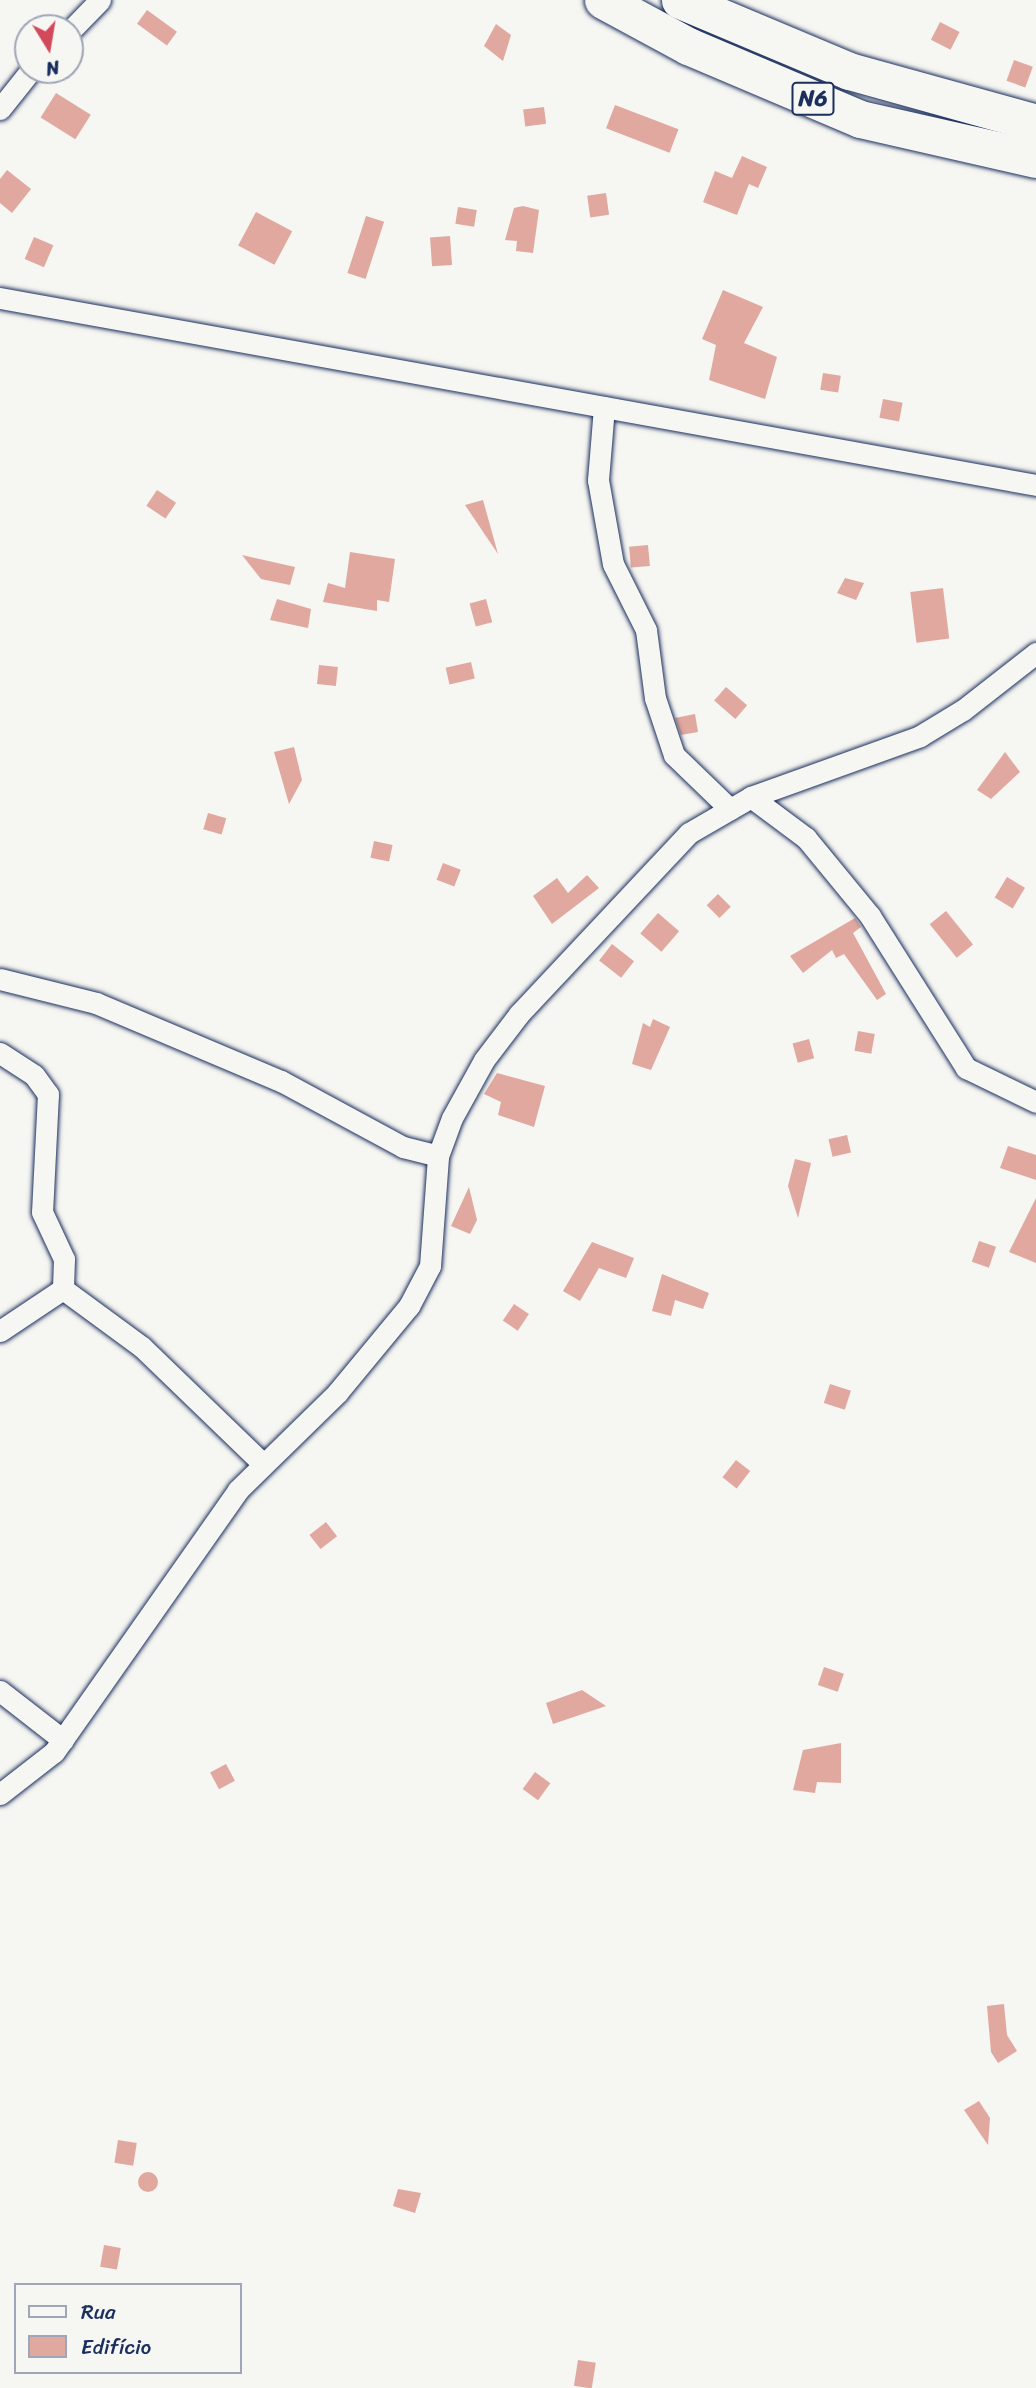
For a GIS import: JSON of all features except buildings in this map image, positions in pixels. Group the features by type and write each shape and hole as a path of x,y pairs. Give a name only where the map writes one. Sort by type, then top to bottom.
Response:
{"highway":[{"name":"N6","path":"603,0 688,46 860,119 1036,159"},
{"name":"N6","path":"680,0 849,71 1036,123"}],"street":[{"path":"84,17 100,0"},
{"path":"0,109 20,84"},
{"path":"0,298 1036,485"},
{"path":"604,407 598,480 613,564 646,629 655,698 674,755 730,809"},
{"path":"0,1794 23,1781 63,1740 238,1490 337,1393 409,1306 430,1266 438,1156 469,1083 519,1014 665,855 730,809 751,797 913,739 963,710 1036,653"},
{"path":"751,797 806,838 870,916 967,1068 1036,1102"},
{"path":"0,979 96,1003 281,1081 403,1147 438,1156"},
{"path":"0,1053 34,1075 48,1094 42,1212 64,1259 63,1289"},
{"path":"63,1289 142,1347 263,1464"},
{"path":"0,1331 63,1289"},
{"path":"0,1691 63,1740"}]}
